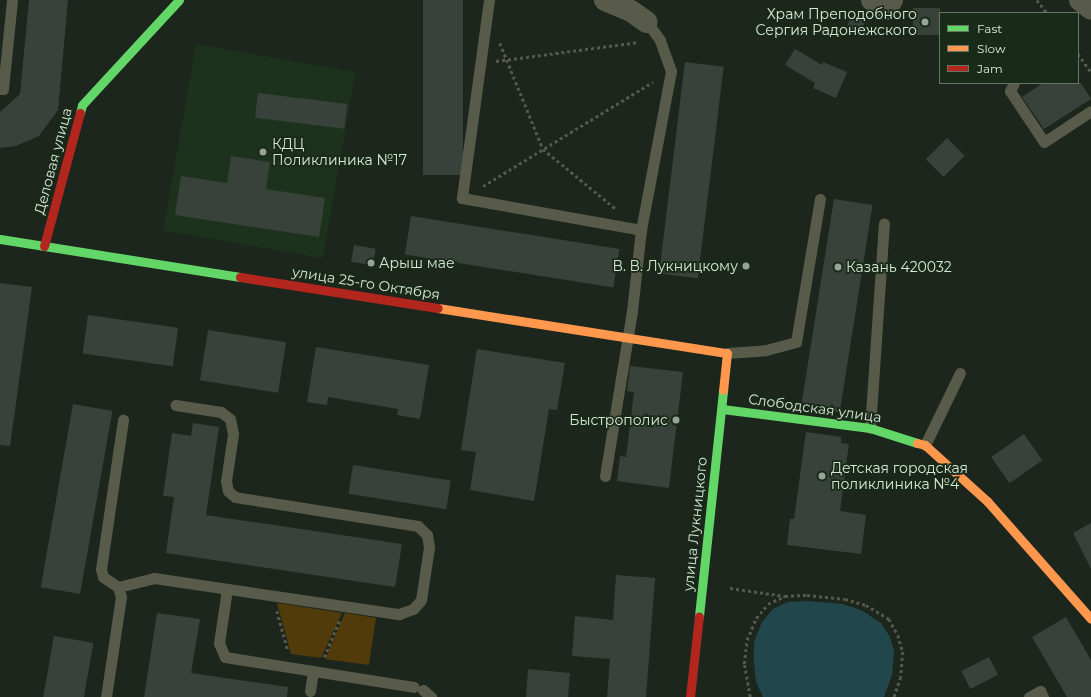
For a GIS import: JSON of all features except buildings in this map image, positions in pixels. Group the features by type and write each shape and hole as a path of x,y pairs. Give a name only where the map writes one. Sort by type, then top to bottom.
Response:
{"street":[{"name":"Деловая улица","path":"44,246 82,105 179,0"},
{"path":"605,0 631,11 647,22"},
{"path":"872,0 886,9 892,0"},
{"path":"1080,0 1091,9"},
{"name":"улица 25-го Октября","path":"0,239 727,353"},
{"name":"улица Лукницкого","path":"690,697 727,353"},
{"name":"Слободская улица","path":"722,409 870,428 925,445 987,501 1091,619"}],"lane":[{"path":"0,89 3,89 12,0"},
{"path":"489,0 462,198 641,230"},
{"path":"605,476 628,338 641,230 671,71 660,40 647,22"},
{"path":"1014,84 1010,91 1044,142 1091,111"},
{"path":"727,353 766,350 796,342 820,199"},
{"path":"870,428 884,223"},
{"path":"925,445 960,373"},
{"path":"118,587 137,580 154,578 399,614 406,613 418,605 429,547 423,530 412,524 235,497 228,491 226,481 233,434 230,419 221,412 176,405"},
{"path":"106,697 121,597 118,587 106,581 101,569 123,420"},
{"path":"227,589 219,644 221,654 230,659 423,691"},
{"path":"310,691 315,672"},
{"path":"1029,697 1040,691 1043,697"}],"path":[{"path":"1037,0 1046,12"},
{"path":"487,12 543,149 641,230"},
{"path":"480,63 660,40"},
{"path":"1079,55 1091,72"},
{"path":"462,198 671,71"},
{"path":"730,588 785,596 807,595 845,599 866,605 889,619 898,635 903,652 901,677 894,697"},
{"path":"273,596 293,669"},
{"path":"750,697 744,664 747,640 756,618 768,604 785,596"},
{"path":"315,672 346,606"}],"shaded area":[{"name":"КДЦ Поликлиника №17","path":"196,44 356,72 323,258 163,230"},
{"path":"277,603 342,613 321,658 291,654"},
{"path":"345,613 376,618 369,665 325,659"}],"water":[{"path":"808,601 842,604 861,610 881,623 890,637 894,652 892,675 884,697 763,697 756,682 754,663 754,642 762,622 773,609 788,602"}],"traffic: fast":[{"path":"80,113 82,105 179,0"},
{"path":"0,239 240,277"},
{"path":"699,616 723,390"},
{"path":"722,409 870,428 917,443"}],"traffic: slow":[{"path":"438,308 727,353 723,390"},
{"path":"917,443 925,445 987,501 1091,619"}],"traffic: jam":[{"path":"44,246 80,113"},
{"path":"240,277 438,308"},
{"path":"690,697 699,616"}],"place":[{"name":"Храм Преподобного Сергия Радонежского","path":"925,22"},
{"name":"КДЦ Поликлиника №17","path":"263,152"},
{"name":"Арыш мае","path":"371,263"},
{"name":"В. В. Лукницкому","path":"746,266"},
{"name":"Казань 420032","path":"838,267"},
{"name":"Быстрополис","path":"676,420"},
{"name":"Детская городская поликлиника №4","path":"822,476"}]}
